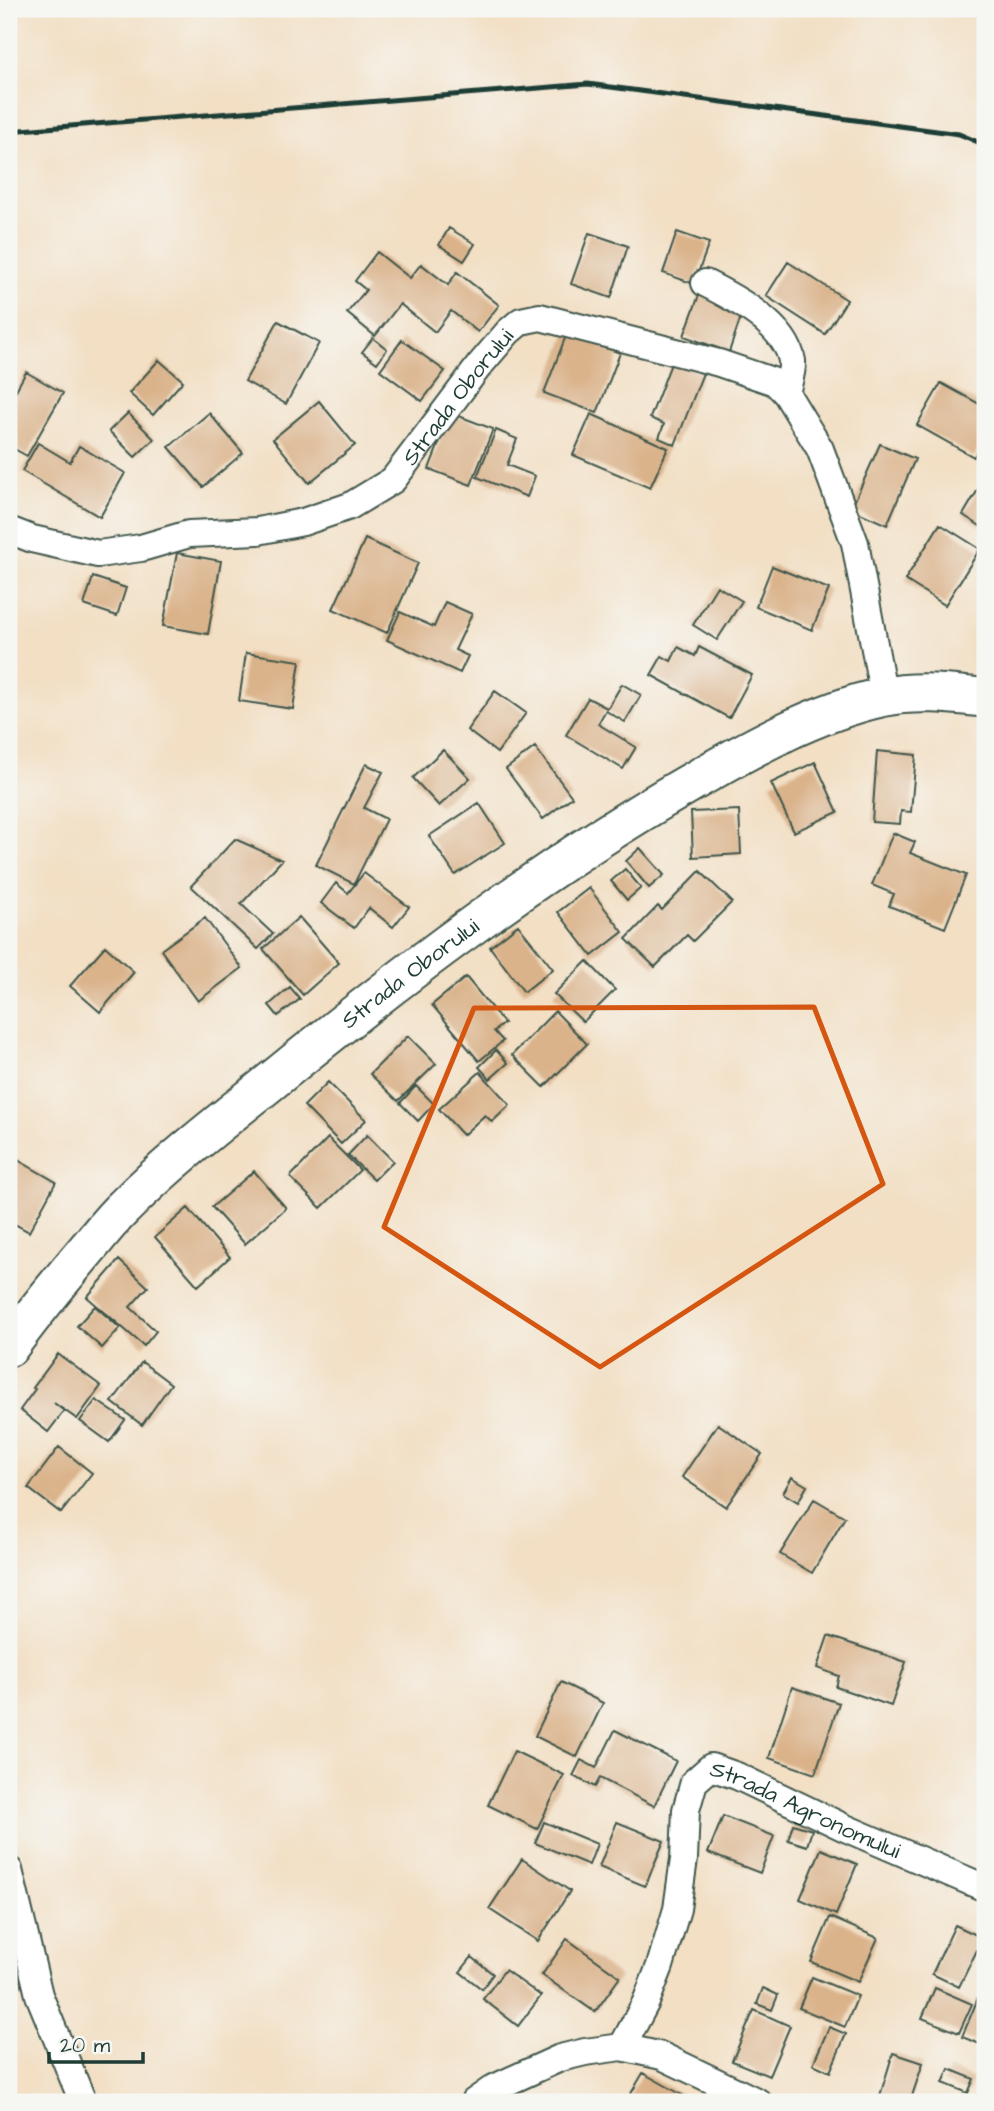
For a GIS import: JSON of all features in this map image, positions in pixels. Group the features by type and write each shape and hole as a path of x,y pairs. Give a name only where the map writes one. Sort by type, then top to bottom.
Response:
{"main road":[{"name":"Strada Oborului","path":"9,1347 122,1209 158,1174 380,993 550,869 625,820 782,733 884,697 944,692 985,698"}],"street":[{"path":"705,283 753,310 785,341 792,363 786,393"},
{"name":"Strada Oborului","path":"9,530 32,539 98,554 141,548 189,534 258,531 303,522 351,506 393,480 508,332 521,321 540,317 719,363 775,382 786,393 820,449 855,543 884,697"},
{"name":"Strada Agronomului","path":"622,2047 646,2002 660,1966 677,1909 684,1859 686,1811 694,1782 711,1767 737,1776 843,1827 985,1888"},
{"path":"9,1870 39,1995 83,2102"},
{"path":"474,2102 494,2088 560,2058 622,2047 662,2056 758,2102"}],"highlighted area":[{"path":"814,1007 883,1184 600,1367 384,1227 474,1008"}],"building":[{"path":"449,228 475,244 464,261 439,245"},
{"path":"677,232 709,243 694,284 663,273"},
{"path":"589,233 628,246 611,298 571,284"},
{"path":"377,252 410,278 421,264 448,285 457,272 499,305 478,332 451,311 435,332 400,304 375,336 347,313 366,290 355,281"},
{"path":"788,262 847,300 825,334 766,296"},
{"path":"699,295 743,311 729,352 684,336"},
{"path":"278,321 319,343 286,404 245,381"},
{"path":"567,333 620,353 597,413 544,393"},
{"path":"373,338 387,349 377,363 362,352"},
{"path":"402,340 445,371 422,401 380,370"},
{"path":"159,360 183,381 153,415 129,393"},
{"path":"672,361 703,373 675,445 659,438 664,424 650,418"},
{"path":"26,372 63,393 27,456 9,446 9,403"},
{"path":"941,383 985,407 985,435 974,457 917,425"},
{"path":"319,401 355,445 309,483 273,439"},
{"path":"128,413 154,439 135,457 109,431"},
{"path":"209,413 243,453 203,487 169,447"},
{"path":"451,413 493,429 471,485 429,469"},
{"path":"591,414 668,448 650,488 573,455"},
{"path":"496,430 517,439 507,465 535,476 527,497 477,477"},
{"path":"38,443 70,462 79,446 125,473 100,517 22,471"},
{"path":"880,444 915,459 887,525 851,509"},
{"path":"985,478 985,529 963,515"},
{"path":"940,524 980,549 945,605 905,580"},
{"path":"365,539 418,563 387,633 333,609"},
{"path":"177,553 221,561 208,634 163,626"},
{"path":"772,566 829,589 812,630 756,607"},
{"path":"93,577 126,588 117,616 84,605"},
{"path":"717,586 742,601 717,640 693,625"},
{"path":"445,602 472,614 455,650 468,656 460,673 387,640 400,612 434,627"},
{"path":"678,647 695,656 699,647 752,675 729,718 651,675 662,656 671,661"},
{"path":"246,653 300,661 293,709 239,701"},
{"path":"622,684 641,695 625,722 606,711"},
{"path":"495,691 526,713 497,753 467,730"},
{"path":"588,698 607,708 598,724 636,747 623,769 566,735"},
{"path":"535,747 572,797 543,819 506,769"},
{"path":"443,750 470,778 439,806 413,778"},
{"path":"877,751 916,755 911,812 901,811 900,824 872,822"},
{"path":"815,762 838,812 794,832 771,783"},
{"path":"366,764 383,772 364,808 386,819 354,884 316,865"},
{"path":"479,803 505,843 455,875 429,836"},
{"path":"739,810 741,854 693,857 691,812"},
{"path":"893,833 915,842 910,853 966,875 945,928 889,906 894,894 872,885"},
{"path":"235,839 282,860 241,904 273,934 258,949 191,886"},
{"path":"640,848 664,875 649,888 626,861"},
{"path":"625,869 641,888 627,900 611,881"},
{"path":"700,871 732,902 693,941 687,935 655,967 626,939 658,906 662,910"},
{"path":"364,873 409,907 393,927 369,908 354,928 321,903 336,883 348,893"},
{"path":"589,888 623,932 592,956 558,912"},
{"path":"299,917 339,963 303,995 263,949"},
{"path":"205,918 242,968 198,1001 161,950"},
{"path":"518,925 553,969 524,992 490,947"},
{"path":"105,946 134,972 100,1012 70,986"},
{"path":"587,961 615,990 583,1022 554,994"},
{"path":"466,977 504,1023 494,1031 503,1041 479,1061 432,1005"},
{"path":"290,987 300,999 278,1016 269,1005"},
{"path":"555,1011 587,1044 544,1087 512,1055"},
{"path":"408,1036 436,1064 398,1101 370,1074"},
{"path":"496,1050 508,1063 490,1079 479,1067"},
{"path":"480,1072 510,1105 492,1122 485,1115 463,1135 439,1109"},
{"path":"328,1082 366,1120 341,1144 304,1106"},
{"path":"416,1086 434,1104 418,1121 400,1103"},
{"path":"367,1135 393,1161 374,1180 348,1155"},
{"path":"328,1138 360,1170 321,1208 290,1177"},
{"path":"9,1155 56,1182 29,1232 9,1221"},
{"path":"254,1171 286,1208 245,1244 212,1207"},
{"path":"188,1208 230,1257 198,1286 155,1237"},
{"path":"119,1260 148,1287 130,1307 156,1331 144,1346 87,1297"},
{"path":"95,1306 120,1328 102,1348 77,1326"},
{"path":"58,1354 101,1386 77,1419 54,1403 64,1411 48,1432 20,1410"},
{"path":"142,1362 171,1384 142,1425 112,1402"},
{"path":"96,1400 125,1420 109,1442 80,1421"},
{"path":"718,1424 762,1454 726,1507 682,1477"},
{"path":"59,1447 92,1473 61,1513 28,1488"},
{"path":"792,1477 807,1486 798,1502 783,1493"},
{"path":"814,1499 845,1517 812,1573 780,1554"},
{"path":"828,1636 906,1662 891,1706 836,1687 839,1676 817,1668"},
{"path":"561,1682 603,1703 577,1757 535,1736"},
{"path":"792,1687 839,1703 815,1774 769,1758"},
{"path":"615,1730 676,1761 654,1806 600,1778 595,1787 573,1776 581,1760 596,1768"},
{"path":"514,1751 564,1775 537,1829 488,1805"},
{"path":"723,1816 774,1836 760,1873 708,1853"},
{"path":"544,1822 597,1844 589,1865 535,1843"},
{"path":"617,1822 664,1841 645,1886 599,1867"},
{"path":"793,1824 812,1830 807,1846 788,1840"},
{"path":"821,1849 857,1864 836,1915 800,1899"},
{"path":"522,1859 570,1891 538,1941 489,1909"},
{"path":"830,1917 878,1938 858,1982 811,1962"},
{"path":"955,1925 983,1938 959,1987 932,1974"},
{"path":"567,1939 620,1977 595,2012 542,1975"},
{"path":"472,1957 493,1974 482,1989 460,1972"},
{"path":"505,1970 541,1996 518,2026 483,1999"},
{"path":"812,1977 858,1996 845,2027 799,2008"},
{"path":"763,1988 778,1995 772,2010 757,2004"},
{"path":"935,1988 972,2004 959,2033 922,2018"},
{"path":"978,1998 985,2001 985,2046 962,2037"},
{"path":"754,2010 790,2026 769,2076 732,2061"},
{"path":"829,2027 846,2034 830,2072 813,2064"},
{"path":"893,2053 923,2063 910,2102 879,2099"},
{"path":"949,2069 974,2079 968,2093 943,2083"},
{"path":"643,2073 686,2097 683,2102 626,2102"}],"railway":[{"path":"9,131 588,84 959,134 985,145"}]}
